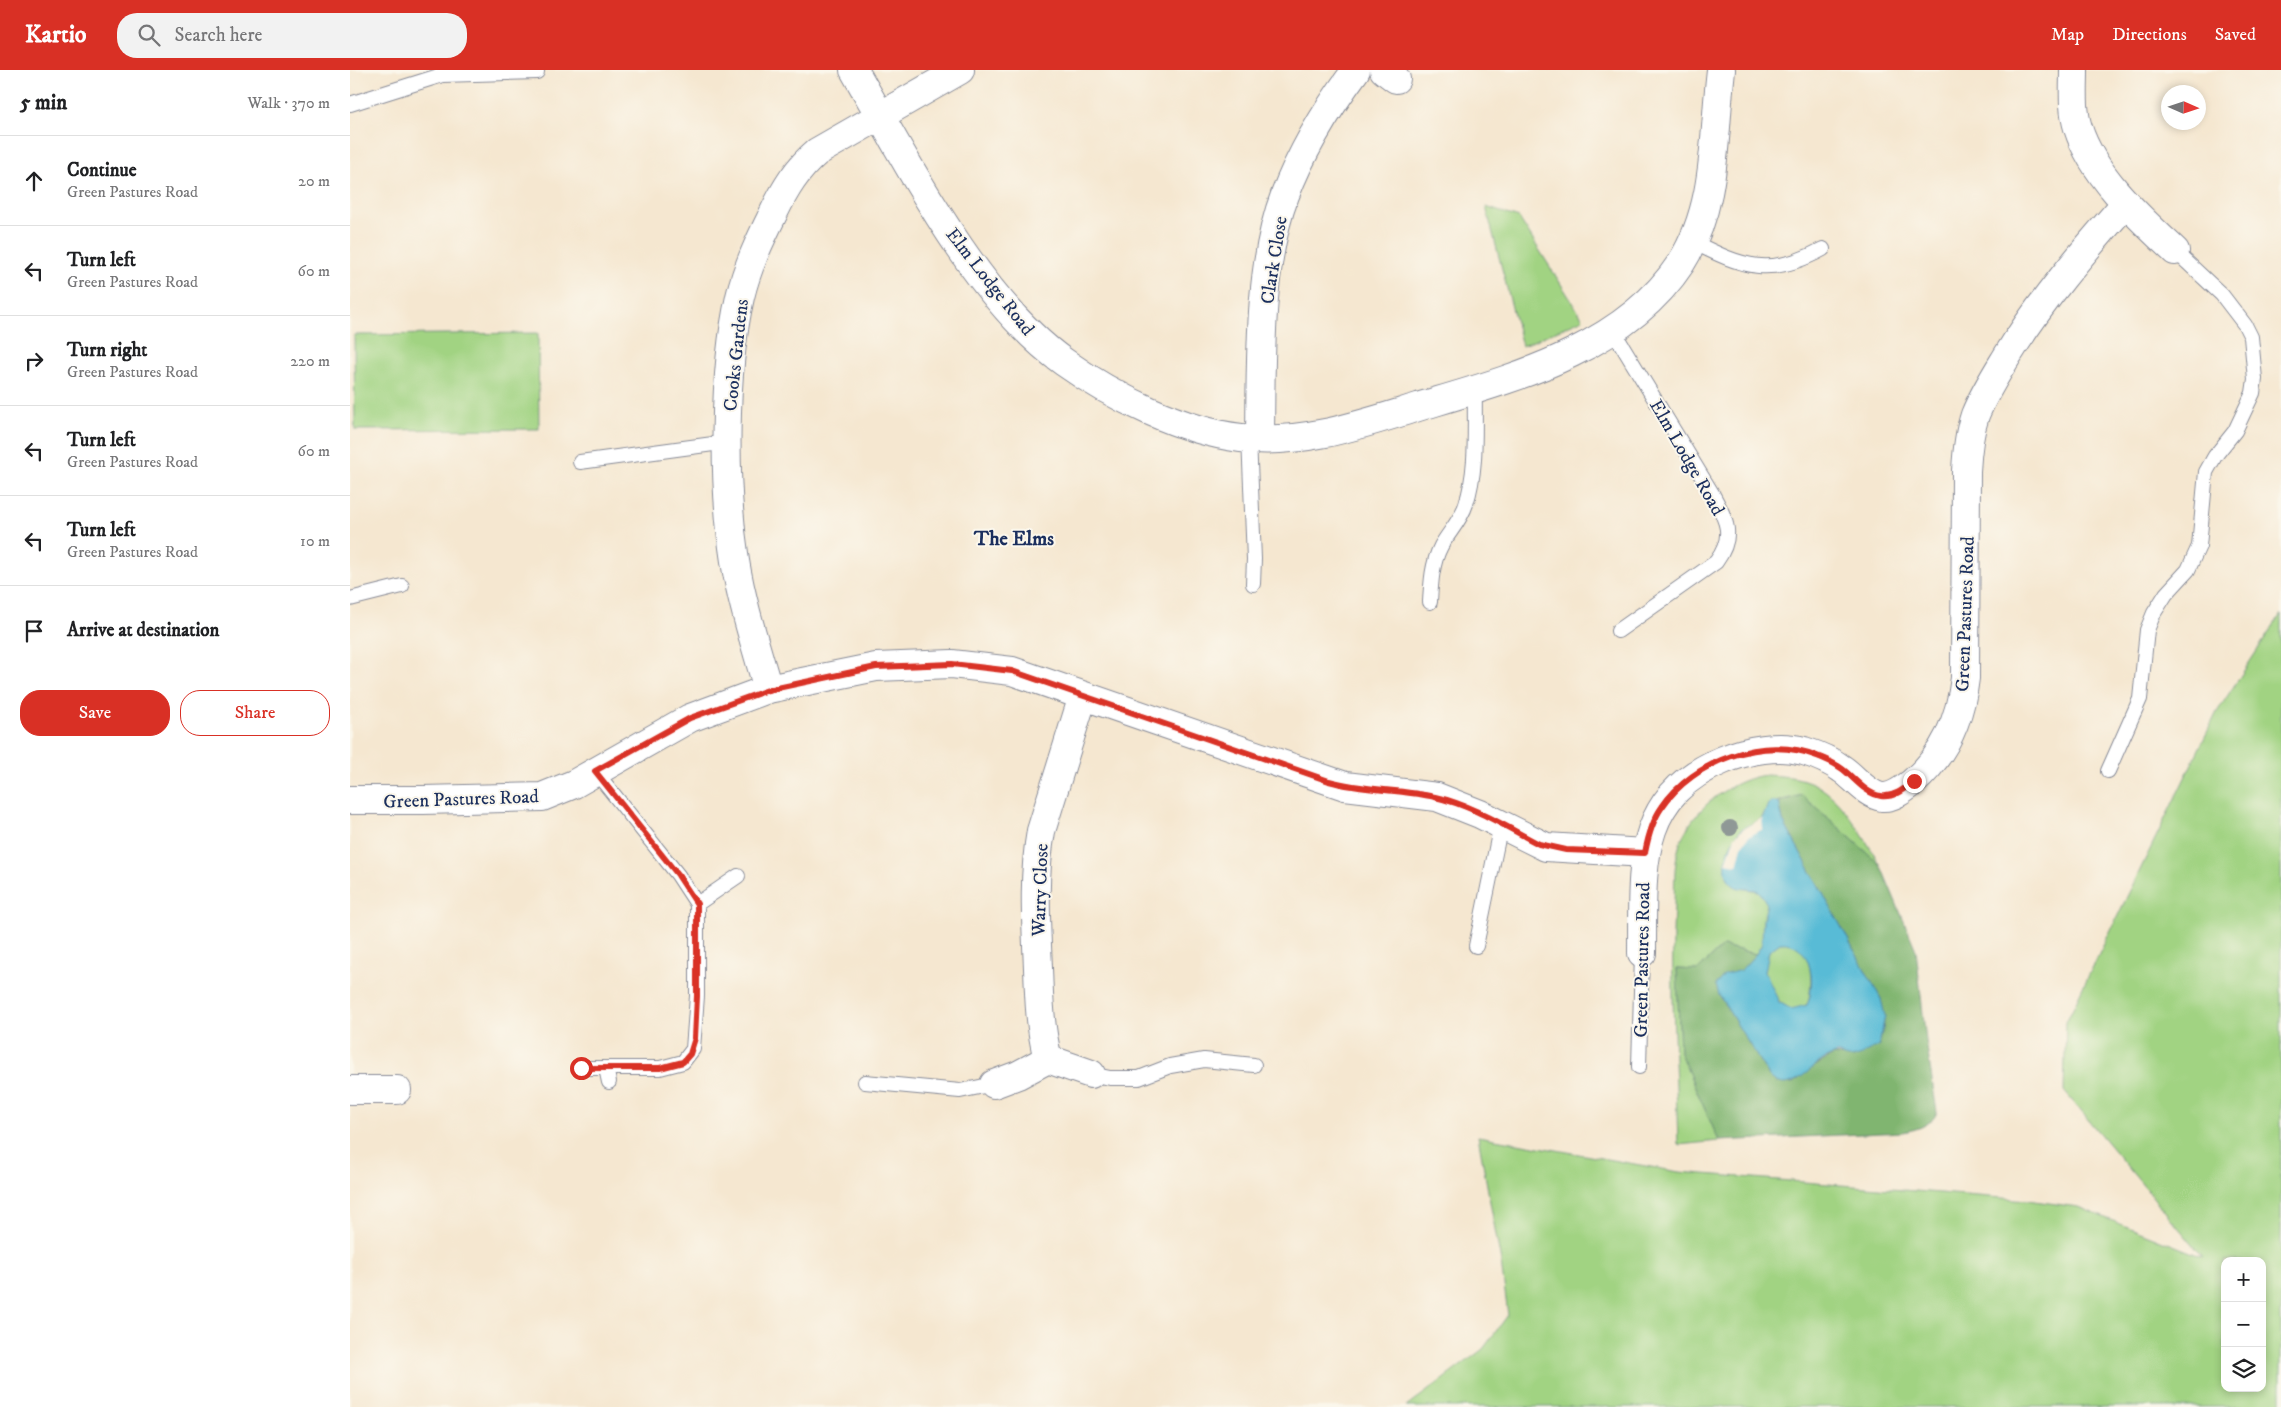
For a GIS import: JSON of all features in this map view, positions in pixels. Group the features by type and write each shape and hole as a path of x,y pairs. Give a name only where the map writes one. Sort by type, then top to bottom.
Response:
{"street":[{"name":"Elm Lodge Road","path":"854,70 959,245 1013,315 1051,352 1082,374 1136,404 1200,430 1254,439 1286,439 1325,434 1475,390 1543,367 1612,329 1638,311 1655,296 1681,263 1693,242 1706,210 1722,70"},
{"name":"Cooks Gardens","path":"768,690 742,595 735,561 728,442 734,333 740,296 757,244 789,184 804,163 817,152 960,70"},
{"name":"Clark Close","path":"1254,439 1268,264 1278,215 1285,194 1329,108 1356,70"},
{"path":"2074,70 2074,101 2078,128 2090,153 2125,204 2176,251"},
{"name":"Green Pastures Road","path":"1642,953 1645,853 1655,819 1673,793 1688,779 1708,766 1736,755 1764,750 1803,751 1841,768 1872,793 1883,797 1895,794 1905,788 1938,756 1954,727 1961,703 1964,678 1967,449 1976,415 1994,376 2020,335 2067,271 2125,204"},
{"name":"Green Pastures Road","path":"350,800 534,798 563,790 690,718 768,690 876,667 952,664 1012,671 1329,781 1361,789 1437,797 1501,824 1546,847 1645,853"},
{"name":"Warry Close","path":"1048,1059 1043,1042 1040,1009 1035,910 1037,853 1047,807 1082,696"},
{"path":"994,1084 1018,1075 1048,1059 1091,1074"},
{"path":"350,1090 397,1090"}],"lane":[{"path":"350,104 442,75 537,72 537,70"},
{"path":"1693,242 1732,261 1762,267 1796,262 1823,250"},
{"path":"2108,771 2140,699 2147,630 2154,613 2166,594 2188,570 2199,546 2206,472 2215,456 2235,431 2253,393 2254,358 2251,337 2246,325 2222,295 2176,251"},
{"name":"Elm Lodge Road","path":"1612,329 1713,495 1727,524 1728,536 1726,546 1716,562 1618,631"},
{"path":"1430,602 1435,561 1442,545 1462,515 1471,486 1474,451 1475,390"},
{"path":"1252,584 1254,560 1254,439"},
{"path":"580,462 728,442"},
{"path":"350,599 402,586"},
{"path":"581,1068 666,1067 680,1064 690,1054 695,1038 697,996 697,904 678,875 595,771"},
{"path":"1476,946 1501,824"},
{"path":"697,904 738,876"},
{"name":"Green Pastures Road","path":"1639,1068 1642,953"},
{"path":"1091,1074 1110,1078 1139,1078 1170,1066 1204,1060 1254,1065"},
{"path":"606,1068 609,1082"},
{"path":"865,1082 960,1091 994,1084"}],"green space":[{"path":"1486,207 1519,218 1583,319 1522,346"},
{"path":"538,333 539,429 355,430 354,335"},
{"path":"2281,614 2281,1407 1406,1407 1483,1349 1508,1315 1501,1262 1478,1136 1679,1172 2027,1200 2078,1207 2203,1257 2064,1091 2066,1022 2217,712"},
{"path":"1766,775 1804,780 1817,785 1828,793 1839,803 1857,827 1880,864 1802,795 1773,804 1762,818 1744,828 1727,858 1745,889 1759,891 1768,904 1763,920 1762,944 1756,954 1723,946 1698,970 1677,969 1680,1053 1719,1141 1678,1145 1673,936 1676,861 1680,844 1683,836 1698,814 1718,795 1741,782"},
{"path":"1802,795 1880,864 1916,950 1926,1041 1937,1112 1935,1117 1927,1124 1902,1132 1719,1141 1680,1053 1677,969 1698,970 1723,946 1756,954 1719,995 1769,1076 1776,1082 1793,1083 1806,1072 1833,1055 1853,1058 1879,1045 1884,1025 1881,999 1783,821 1779,802"},
{"path":"1786,942 1802,950 1809,966 1811,976 1810,995 1808,1003 1801,1008 1793,1009 1780,1001 1769,986 1766,978 1765,966 1769,951 1780,943"}],"water":[{"path":"1779,802 1783,821 1881,999 1885,1016 1879,1045 1854,1058 1838,1054 1827,1057 1802,1076 1786,1084 1777,1082 1769,1076 1719,995 1716,985 1724,975 1741,970 1756,954 1762,944 1763,920 1767,904 1759,891 1739,888 1730,882 1726,867 1729,850 1737,834 1742,829 1762,818 1768,804","holes":["1780,943 1790,944 1799,948 1805,955 1811,974 1810,996 1807,1005 1791,1009 1779,1002 1765,972 1769,951"]}],"pier":[{"path":"1762,818 1763,829 1748,837 1742,846 1737,865 1726,863 1735,836 1744,828"}],"district":[{"name":"The Elms","path":"1014,538"}],"route":[{"path":"581,1068 660,1068 680,1064 688,1058 695,1038 697,996 697,904 678,875 595,771 666,730 714,707 768,690 861,669 952,664 979,665 1012,671 1345,786 1422,794 1450,801 1546,847 1566,850 1645,853 1655,819 1673,793 1693,775 1708,766 1751,751 1793,749 1803,751 1841,768 1877,796 1883,797 1895,794 1914,781"}]}
